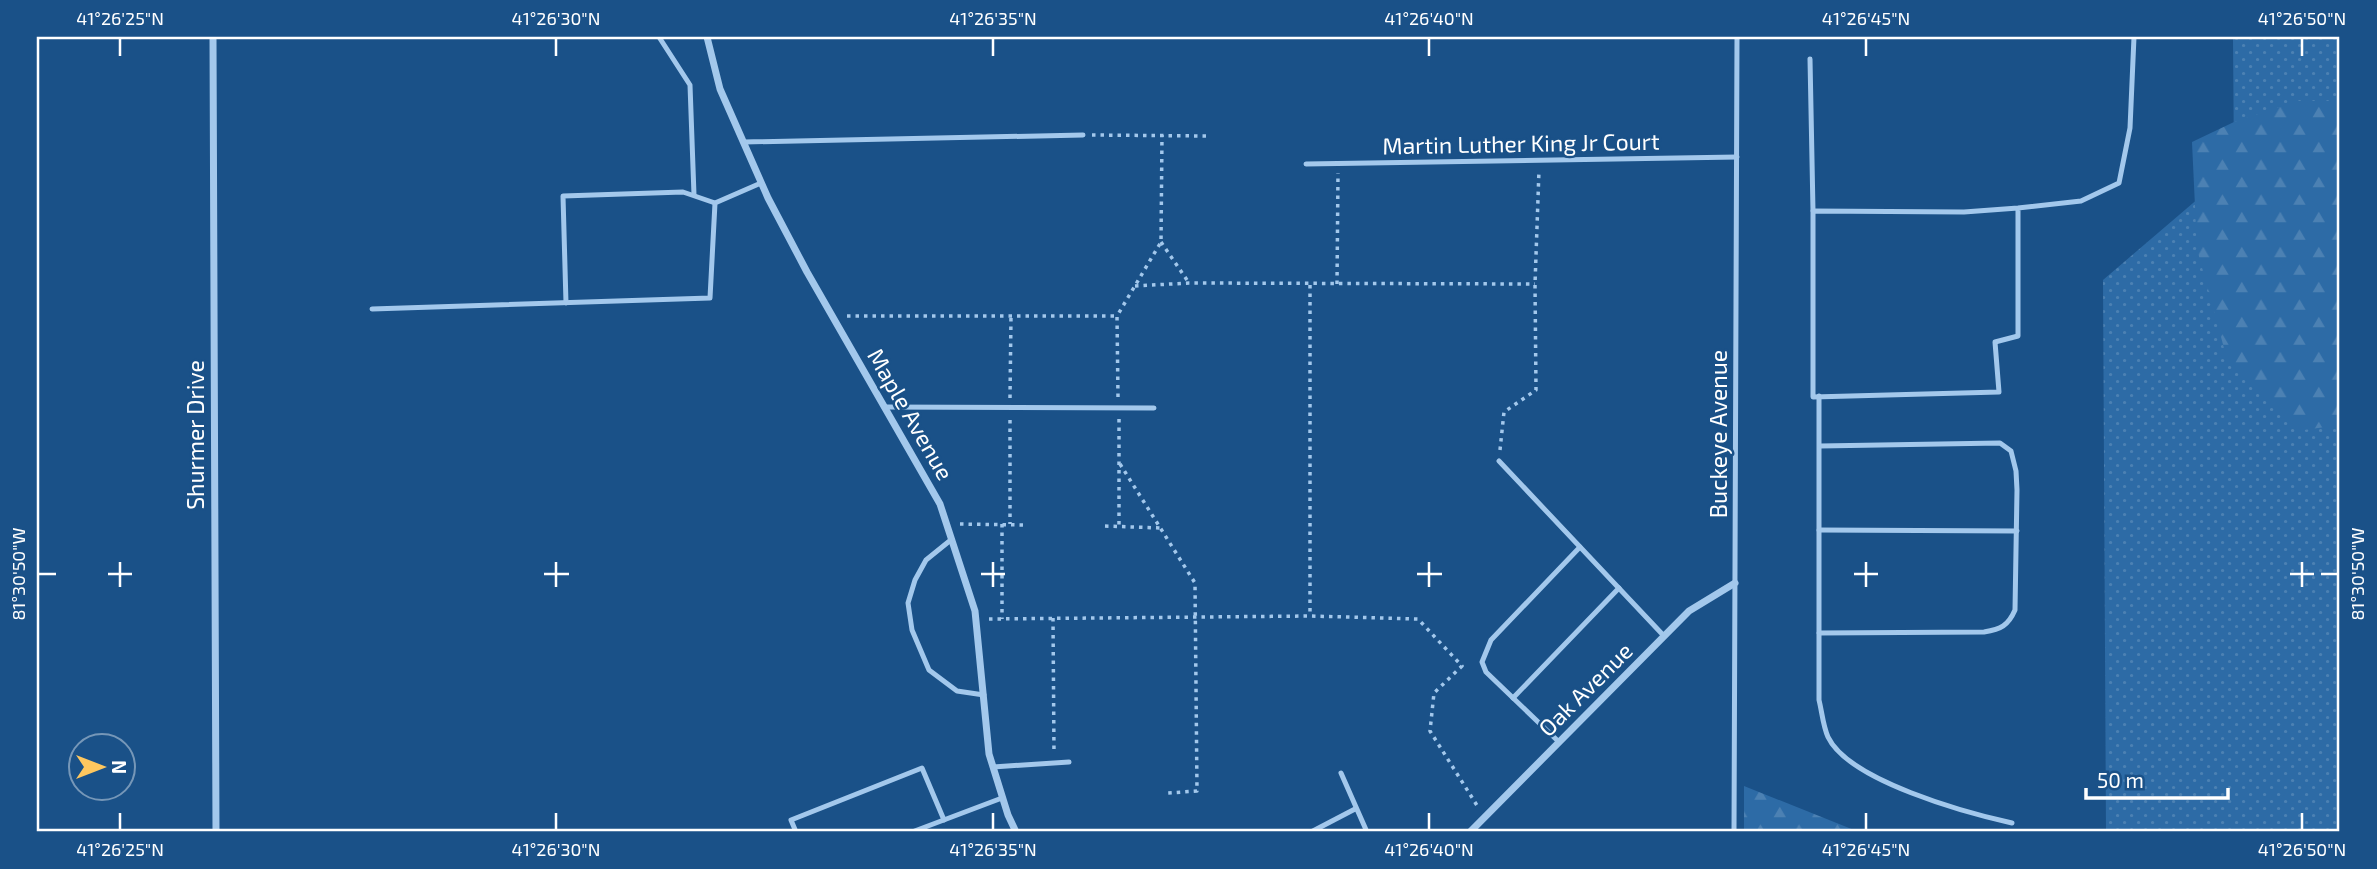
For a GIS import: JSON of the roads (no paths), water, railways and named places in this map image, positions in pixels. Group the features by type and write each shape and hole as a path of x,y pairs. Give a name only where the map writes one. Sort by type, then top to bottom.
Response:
{"street":[{"name":"Shurmer Drive","path":"213,37 216,832"},
{"name":"Maple Avenue","path":"707,37 720,89 761,183 832,316 940,505 976,619 989,754 1016,832"},
{"name":"Oak Avenue","path":"1470,832 1689,611 1735,583"}],"lane":[{"path":"659,37 690,85 694,195"},
{"name":"Buckeye Avenue","path":"1734,832 1737,37"},
{"path":"1813,211 1964,212 2018,208 2081,201 2119,183 2130,128 2134,37"},
{"path":"1810,59 1813,397 1999,392 1995,342 2018,336 2018,208"},
{"path":"744,142 1083,135"},
{"name":"Martin Luther King Jr Court","path":"1306,164 1737,157"},
{"path":"566,303 563,196 683,192 715,202 761,183"},
{"path":"372,309 710,298 715,202"},
{"path":"1819,396 1819,700 1829,739 1840,752 1866,772 1960,811 2012,823"},
{"path":"884,407 1154,408"},
{"path":"1819,633 1984,632 2000,629 2010,623 2015,610 2017,531 2016,471 2011,451 2000,443 1820,446"},
{"path":"1499,461 1664,636"},
{"path":"1819,530 2017,531"},
{"path":"952,539 926,561 915,580 908,603 912,630 929,670 957,691 984,695"},
{"path":"1559,742 1486,672 1482,662 1491,640 1580,547"},
{"path":"1513,698 1619,588"},
{"path":"993,767 1069,762"},
{"path":"796,832 791,820 922,768 944,820"},
{"path":"1341,773 1367,832"},
{"path":"912,832 1003,798"},
{"path":"1311,832 1355,808"}]}
